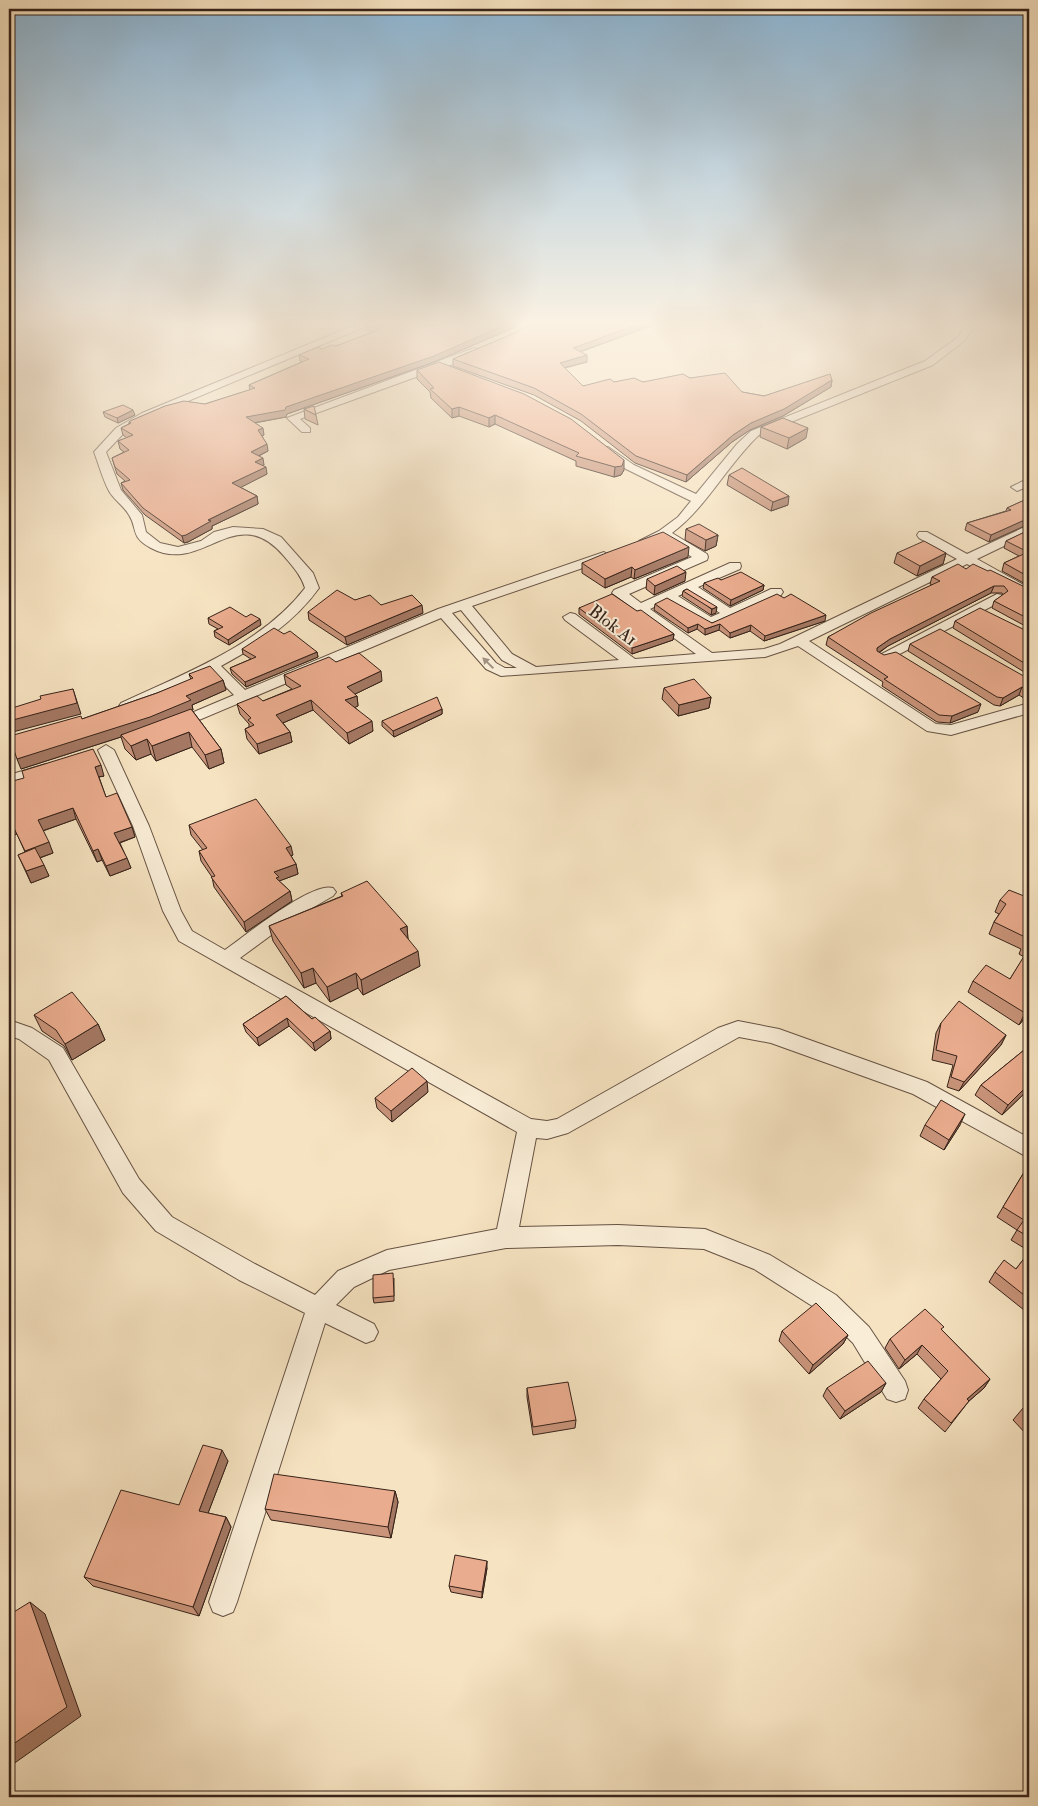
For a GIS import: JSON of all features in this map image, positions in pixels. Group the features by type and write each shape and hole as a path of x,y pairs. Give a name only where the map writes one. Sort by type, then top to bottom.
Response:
{"street":[{"path":"114,712 212,665 296,611 312,588 308,576 277,540 259,532 233,532 218,535 205,544 178,551 156,546 140,533 136,515 115,491 100,452 109,438 127,424 162,409"},
{"path":"306,430 292,418 317,409"},
{"path":"636,544 662,534 682,520 741,446 755,433 811,409"},
{"path":"595,442 630,467 698,500"},
{"path":"1016,487 1029,482"},
{"path":"443,612 496,670 510,674 765,653 778,650 1029,529"},
{"path":"662,534 702,557 619,593 709,657"},
{"path":"923,535 1029,593"},
{"path":"167,729 443,612 618,551"},
{"path":"640,608 734,566"},
{"path":"688,587 730,614"},
{"path":"669,596 710,623 776,592"},
{"path":"910,661 888,654 997,598"},
{"path":"464,605 507,658 533,671"},
{"path":"978,608 996,617"},
{"name":"Blok A1","path":"570,617 633,664"},
{"path":"938,628 955,638"},
{"path":"798,640 932,728 951,730 1029,708"},
{"path":"212,665 244,697"},
{"path":"983,706 999,716"},
{"path":"106,750 142,826 178,926 185,936 528,1128 547,1130 562,1128 658,1070 738,1029 772,1035 920,1088 1008,1135 1029,1149"},
{"path":"9,780 61,764"},
{"path":"225,960 289,913 307,901 327,892"},
{"path":"9,1028 26,1033 56,1054 131,1186 164,1224 247,1272 366,1332"},
{"path":"506,1238 528,1128"},
{"path":"223,1602 318,1308 346,1279 387,1260 506,1238 618,1235 704,1239 762,1262 828,1303 861,1335 896,1390"}],"building":[{"path":"111,409 133,410 117,418 103,412"},
{"path":"157,409 285,409 246,417 263,428 258,430 267,444 251,452 263,458 255,462 266,467 232,483 257,496 208,520 211,521 182,536 143,508 121,483 130,480 115,467 112,458 129,450 118,441 133,435 121,428 131,423 130,421"},
{"path":"305,409 315,409 316,415"},
{"path":"465,409 553,409 571,419 624,460 622,466 615,467 576,456 579,453 495,415 489,418"},
{"path":"572,409 783,409 751,423 733,435 687,475 636,456"},
{"path":"783,418 808,428 789,438 761,427"},
{"path":"742,468 789,496 773,502 729,475"},
{"path":"1029,498 1029,518 991,535 967,523 1011,510 1007,508"},
{"path":"699,524 718,535 706,540 686,529"},
{"path":"1029,530 1029,577 1004,563 1028,552 1006,541"},
{"path":"663,532 689,547 635,570 632,567 605,579 582,563 606,553"},
{"path":"924,541 946,553 920,566 897,553"},
{"path":"958,564 966,569 973,564 1029,589 1029,619 994,601 1008,591 1004,586 994,586 890,639 877,648 877,651 884,655 896,652 981,704 952,716 939,715 884,679 888,677 828,637 871,613 940,581 932,577"},
{"path":"677,566 686,572 655,586 647,579"},
{"path":"741,572 764,585 731,600 704,583 718,578 721,580"},
{"path":"687,589 717,607 712,609 683,591"},
{"path":"337,590 355,600 370,595 381,605 412,595 422,605 345,637 308,612"},
{"path":"612,594 637,611 641,610 674,634 632,648 579,608"},
{"path":"777,594 784,598 791,594 826,615 765,636 751,625 730,633 720,624 705,629 698,624 688,628 655,604 667,598 712,623"},
{"path":"230,607 246,617 251,614 260,619 228,640 214,631 223,627 208,618"},
{"path":"980,608 1029,632 1029,666 955,621"},
{"path":"274,628 284,634 290,631 317,652 245,682 230,668 256,657 242,649"},
{"path":"940,629 1029,679 1029,692 1022,687 1003,698 997,697 910,644"},
{"path":"359,653 381,671 347,687 357,696 345,700 372,721 347,733 311,700 276,715 290,732 257,744 245,729 254,725 248,720 251,718 237,704 257,696 263,701 301,686 284,675 329,657 336,662"},
{"path":"210,666 223,680 186,696 191,700 150,717 17,759 10,736 81,716 82,719 157,693 193,678 189,674"},
{"path":"694,679 711,697 679,705 664,688"},
{"path":"73,689 77,703 9,721 9,709 41,699 40,696"},
{"path":"437,697 442,709 393,731 382,721"},
{"path":"191,709 221,749 205,755 189,732 152,746 147,739 131,746 121,735"},
{"path":"93,749 101,765 95,767 106,797 117,793 132,827 114,833 127,858 106,866 98,849 93,851 73,808 38,820 49,842 25,851 12,824 9,825 9,782 24,778 22,771"},
{"path":"256,799 291,846 286,848 296,864 274,872 279,877 276,878 290,891 244,922 211,877 215,876 199,851 207,848 189,825"},
{"path":"35,848 44,865 26,871 18,855"},
{"path":"367,881 407,926 400,929 418,951 361,980 356,973 327,987 313,968 301,973 269,926 343,896 341,893"},
{"path":"1009,890 1029,898 1029,945 1024,943 1027,938 994,922 1006,904 1000,900"},
{"path":"1029,948 1029,1008 1025,1013 973,981 986,965 1010,979"},
{"path":"72,992 98,1024 65,1044 56,1030 34,1015"},
{"path":"286,996 312,1019 315,1017 330,1031 313,1043 287,1018 257,1038 243,1024"},
{"path":"959,1001 1006,1035 964,1082 951,1077 957,1056 936,1050 941,1023"},
{"path":"1029,1046 1029,1084 1008,1105 981,1085"},
{"path":"412,1068 427,1081 391,1111 375,1098"},
{"path":"941,1100 965,1114 949,1140 925,1125"},
{"path":"1029,1164 1029,1237 1017,1230 1024,1220 1003,1207"},
{"path":"1029,1252 1029,1299 995,1272 1004,1260 1016,1269"},
{"path":"393,1273 394,1296 373,1298 373,1275"},
{"path":"816,1303 848,1335 813,1365 782,1331"},
{"path":"925,1309 944,1327 941,1329 990,1379 967,1399 969,1401 951,1423 924,1399 948,1371 922,1345 905,1360 890,1339"},
{"path":"868,1361 886,1383 845,1411 827,1388"},
{"path":"568,1382 576,1420 533,1427 527,1388"},
{"path":"203,1445 222,1450 199,1511 226,1517 193,1607 84,1577 121,1490 179,1505"},
{"path":"274,1474 395,1491 388,1527 265,1509"},
{"path":"455,1555 487,1561 482,1592 449,1586"},
{"path":"30,1602 67,1707 9,1747 9,1615"}]}
